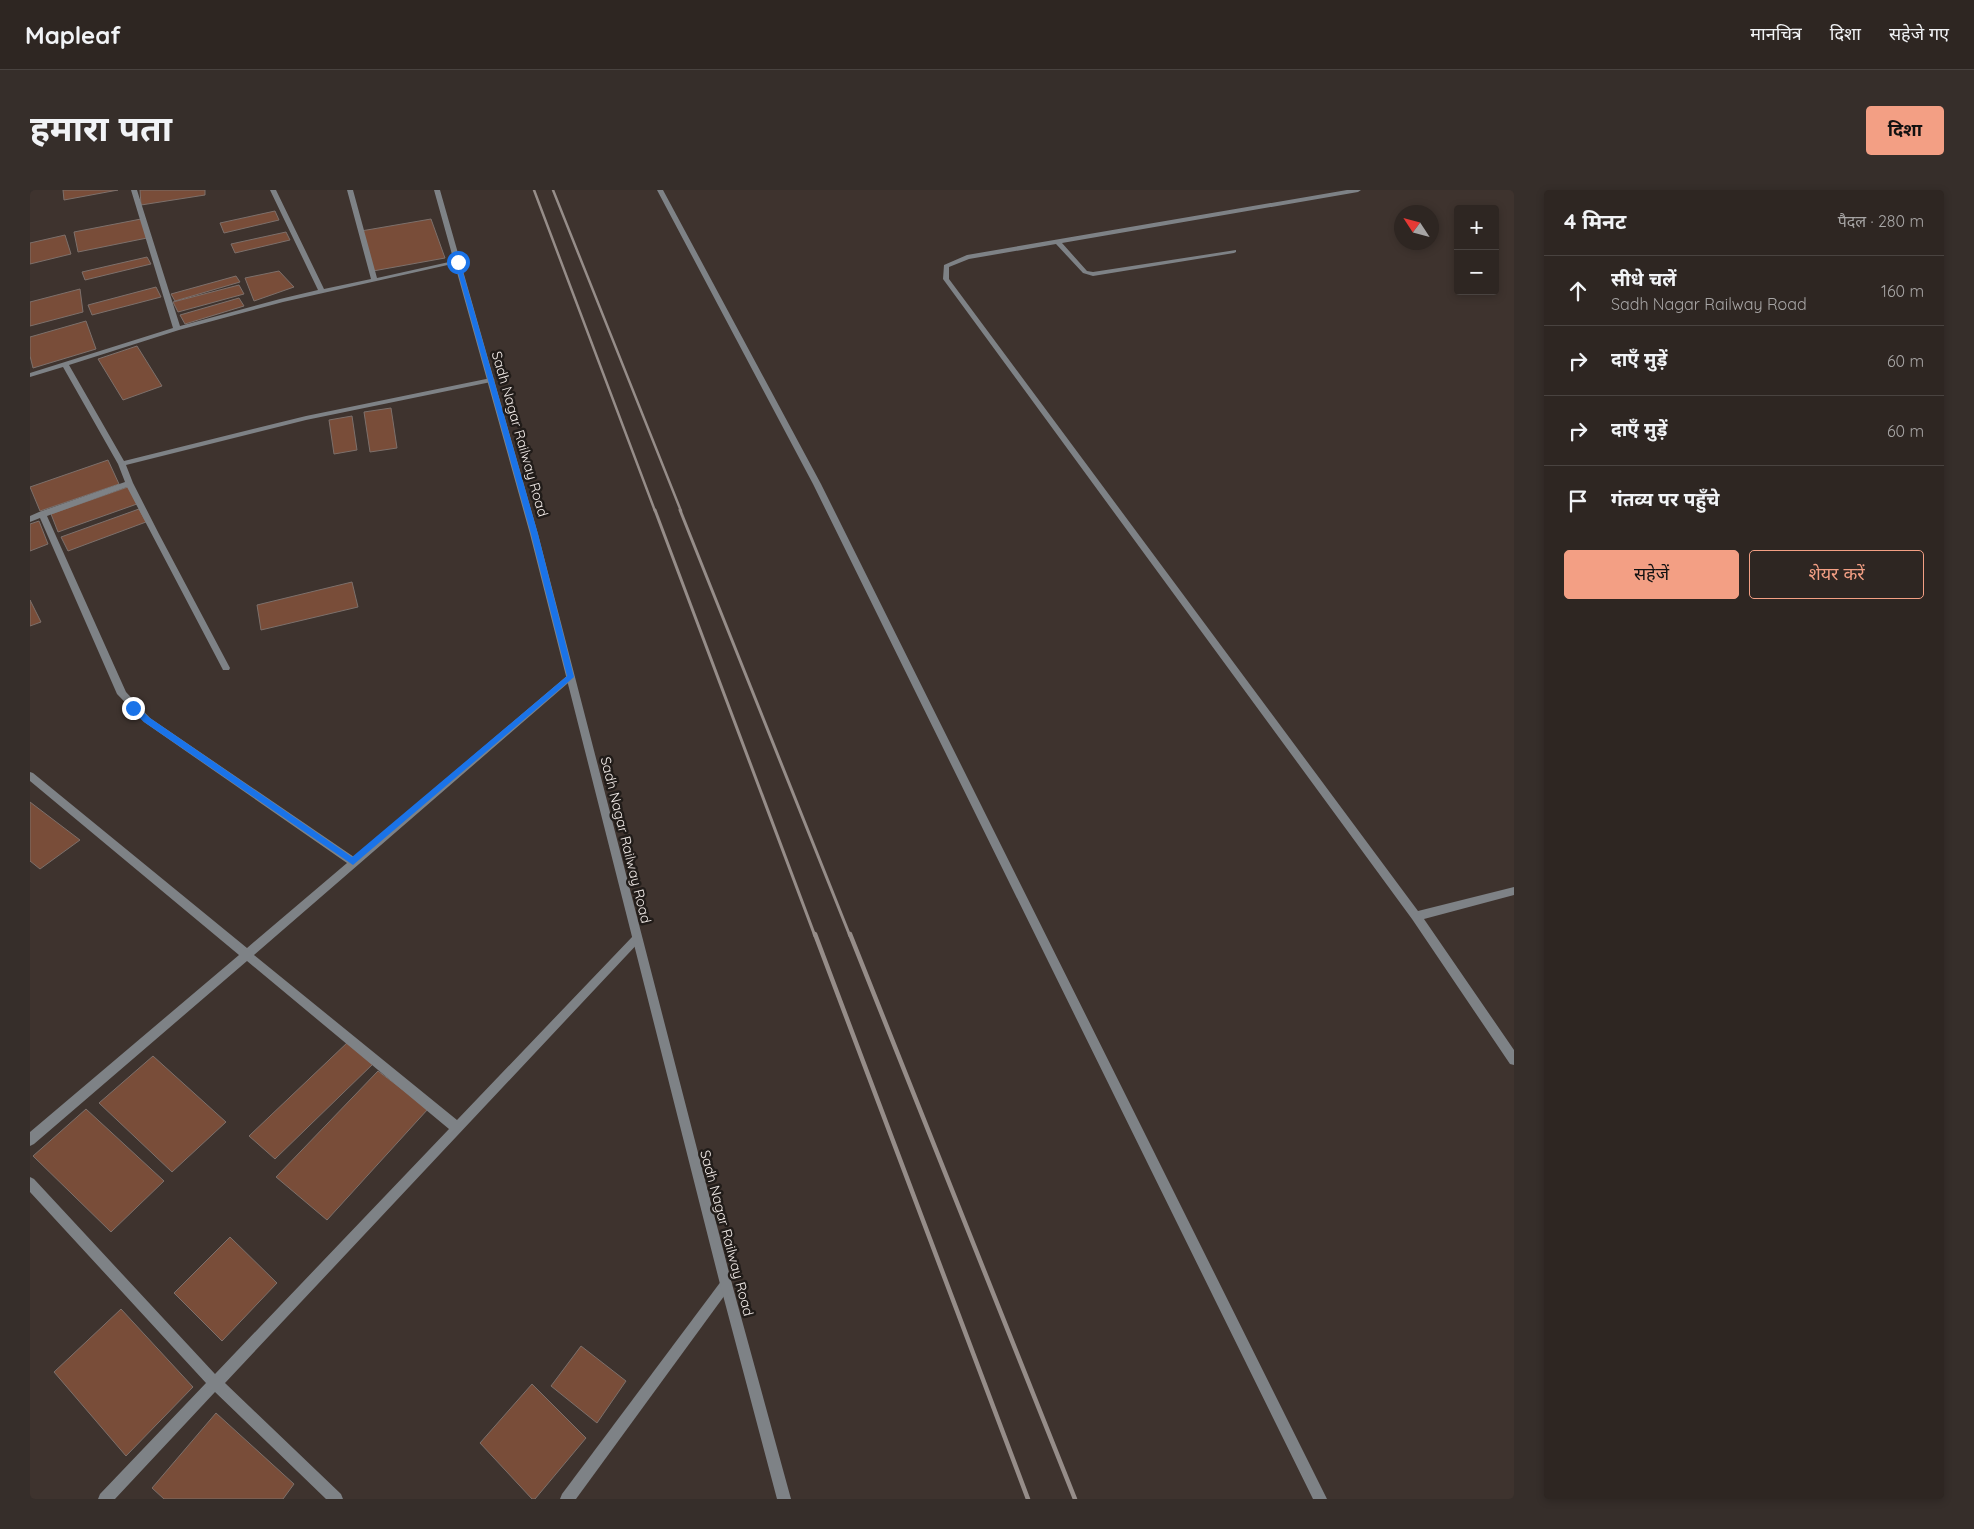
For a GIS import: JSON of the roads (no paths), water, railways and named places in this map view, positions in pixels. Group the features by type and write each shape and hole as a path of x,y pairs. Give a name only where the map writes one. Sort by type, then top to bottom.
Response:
{"street":[{"path":"134,190 177,329"},
{"path":"273,190 321,290"},
{"path":"350,190 374,279"},
{"name":"Sadh Nagar Railway Road","path":"437,190 534,534 726,1284 784,1499"},
{"path":"660,190 816,484 1320,1499"},
{"path":"1358,190 967,257 946,266 946,279 1416,916 1514,1060"},
{"path":"1057,241 1085,272 1093,274 1234,251"},
{"path":"30,376 177,329 321,290 458,262"},
{"path":"65,366 122,464 129,483 226,668"},
{"path":"122,464 306,418 491,380"},
{"path":"30,519 129,483"},
{"path":"42,514 122,694 133,708 147,720 353,862"},
{"path":"30,1140 571,677"},
{"path":"30,776 457,1128"},
{"path":"1416,916 1514,891"},
{"path":"105,1499 637,939"},
{"path":"30,1183 215,1383 336,1499"},
{"path":"567,1499 726,1284"}],"railway":[{"path":"534,190 655,511"},
{"path":"553,190 681,511"},
{"path":"655,510 815,936"},
{"path":"680,510 850,936"},
{"path":"815,934 1028,1499"},
{"path":"850,934 1075,1499"}]}
